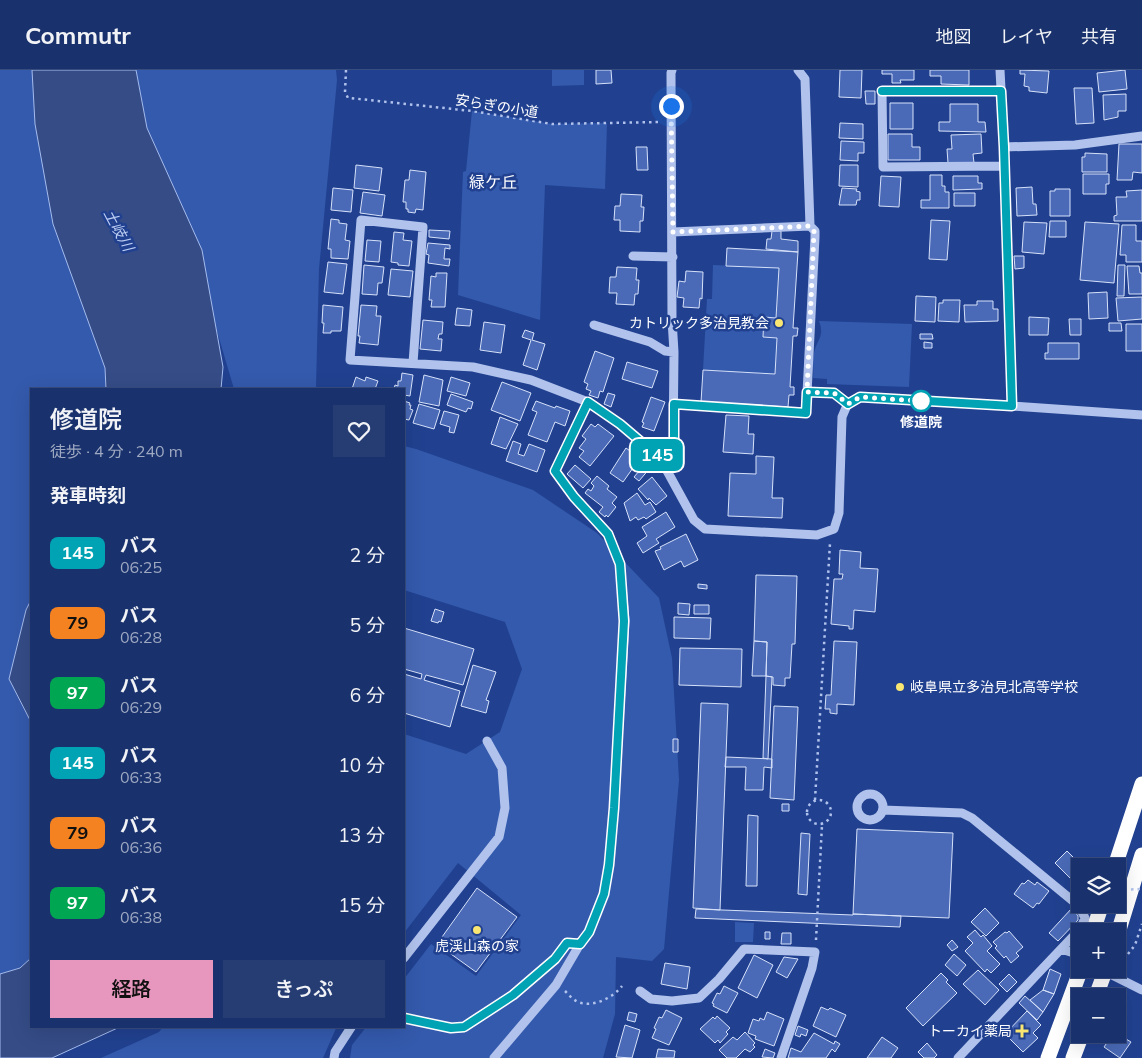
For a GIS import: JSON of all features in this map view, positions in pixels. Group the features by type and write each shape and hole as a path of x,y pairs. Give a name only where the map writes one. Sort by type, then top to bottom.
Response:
{"highway":[{"path":"1118,858 1142,784"},
{"path":"1121,923 1142,855"},
{"path":"1048,1058 1078,978"},
{"path":"1073,1058 1079,1043"}],"street":[{"path":"664,464 674,450 672,70"},
{"path":"674,404 806,413 814,231 810,226 805,79 798,70"},
{"path":"1000,70 1012,406"},
{"path":"1001,91 882,91 883,167 1004,166"},
{"path":"1004,147 1075,145 1142,136"},
{"path":"413,363 423,227 361,220 350,360 473,367 531,380 588,402 620,424 660,458 694,520 705,529 817,536 834,529 839,513 842,417 848,404 860,397 1142,415"},
{"path":"673,232 810,226"},
{"path":"633,256 673,258"},
{"path":"594,326 650,342 665,351 674,352"},
{"path":"807,392 834,393 848,404"},
{"path":"494,1058 556,985 589,932 604,894 609,865 624,621 620,564 608,534 574,497 555,471 588,402"},
{"path":"405,957 499,837 505,808 502,768 487,741"},
{"path":"883,810 962,813 972,818 1079,906 1085,918 1080,929 958,1058"},
{"path":"405,1018 451,1028 464,1027 513,995 555,959 567,943 580,944"},
{"path":"640,991 651,999 672,1001 699,998 719,979 744,948 815,952 812,968 781,1058"},
{"path":"1060,949 1071,952"},
{"path":"1119,978 1142,990"},
{"path":"334,1058 334,1052 351,1028"}],"path":[{"name":"安らぎの小道","path":"346,70 345,92 348,98 472,111 552,124 671,122"},
{"path":"815,800 830,547 827,532"},
{"path":"815,952 818,930 822,825 830,818 831,809 823,800 815,800 808,805 807,817 812,823 822,825"},
{"path":"1126,890 1142,889"},
{"path":"1128,954 1135,945 1142,924"},
{"path":"560,978 563,987 572,998 584,1004 609,998 618,992 622,986"}],"shaded area":[{"path":"0,70 33,70 105,368 106,388 30,388 30,602 26,610 9,679 30,720 30,959 20,968 0,974"},
{"path":"136,70 336,70 337,80 319,269 317,388 234,388 178,198 147,128"},
{"path":"552,70 584,70 584,85 552,86"},
{"path":"472,111 552,124 607,123 605,189 545,185 540,320 458,295 463,172 466,171"},
{"path":"713,265 779,268 776,318 764,317 763,337 777,338 775,374 703,370 707,299 712,299"},
{"path":"819,321 912,324 909,387 827,384 827,379 813,378 813,356 821,334"},
{"path":"405,446 533,490 597,533 659,598 672,658 679,780 664,949 652,961 616,957 615,1014 603,1058 350,1058 352,1045 365,1028 405,1028 405,978 431,944 476,976 521,915 458,863 405,932 405,734 466,754 500,732 522,669 505,622 405,590"},
{"path":"735,922 754,923 753,942 735,942"},
{"path":"162,1028 336,1028 323,1058 101,1058 159,1032"}],"water":[{"name":"土岐川","path":"32,70 136,70 147,128 202,250 223,367 221,388 106,388 105,368 53,224 35,124"},
{"path":"30,602 30,720 9,679 26,610"},
{"path":"30,959 30,1028 118,1028 52,1058 0,1058 0,974 20,968"}],"building":[{"path":"596,70 611,70 612,83 596,84"},
{"path":"840,70 862,70 861,98 839,97"},
{"path":"882,70 914,70 914,80 900,80 901,83 892,83 892,74 882,74"},
{"path":"930,70 969,70 969,85 941,84 941,76 930,76"},
{"path":"1020,70 1049,71 1047,93 1029,91 1029,87 1024,86 1025,74 1020,74"},
{"path":"1125,70 1127,89 1099,92 1097,73"},
{"path":"1074,88 1092,88 1094,123 1076,124"},
{"path":"865,91 875,91 875,104 866,104"},
{"path":"1126,94 1126,111 1118,111 1118,117 1104,120 1103,95"},
{"path":"890,103 913,103 913,129 890,129"},
{"path":"950,104 978,104 978,122 985,122 986,132 939,131 939,122 950,122"},
{"path":"840,123 863,124 863,139 839,138"},
{"path":"888,134 912,134 912,147 920,147 920,160 888,160"},
{"path":"981,134 982,153 973,154 974,163 948,163 947,149 952,149 951,135"},
{"path":"841,141 864,142 864,153 858,153 858,161 840,160"},
{"path":"1119,144 1142,144 1142,173 1133,172 1132,180 1117,180"},
{"path":"636,147 647,147 648,170 637,170"},
{"path":"1085,153 1107,154 1107,172 1082,172 1082,157 1085,157"},
{"path":"356,165 382,168 379,191 354,188"},
{"path":"840,165 858,165 858,187 839,186"},
{"path":"410,170 426,172 423,210 416,209 415,213 408,212 406,202 403,202 405,180 409,180"},
{"path":"1083,174 1109,174 1106,194 1083,194"},
{"path":"930,175 942,175 942,186 945,186 945,192 949,192 949,208 921,208 921,200 930,200"},
{"path":"881,176 901,177 899,207 879,206"},
{"path":"953,176 978,176 978,183 982,183 982,189 953,190"},
{"path":"1032,187 1033,204 1036,204 1037,215 1017,216 1016,188"},
{"path":"333,188 353,190 351,212 331,210"},
{"path":"842,188 857,189 856,191 860,192 860,200 857,200 856,205 839,205"},
{"path":"1055,189 1070,189 1070,216 1050,216 1050,191 1055,191"},
{"path":"1142,190 1142,221 1114,221 1114,216 1117,215 1116,197 1127,197 1126,191"},
{"path":"363,192 385,195 382,216 360,213"},
{"path":"954,193 975,193 975,206 954,206"},
{"path":"621,194 642,195 641,207 644,207 643,221 640,221 640,232 620,231 620,220 614,220 615,206 620,206"},
{"path":"331,219 347,224 345,240 350,241 348,259 331,258 331,249 328,249"},
{"path":"931,220 950,221 947,260 929,259"},
{"path":"1050,221 1066,221 1066,237 1049,237"},
{"path":"1024,222 1047,223 1044,254 1022,252"},
{"path":"1085,222 1119,224 1114,283 1080,280"},
{"path":"1122,225 1136,225 1136,241 1142,241 1142,262 1126,262 1126,255 1120,255"},
{"path":"429,230 450,231 449,239 429,237"},
{"path":"772,231 781,231 781,239 798,241 798,252 766,249 767,239 771,239"},
{"path":"394,232 404,233 403,240 412,241 409,266 391,262"},
{"path":"367,240 381,241 379,262 365,261"},
{"path":"428,243 450,245 450,249 445,248 444,259 450,259 449,266 428,263 429,255 426,254"},
{"name":"カトリック多治見教会","path":"727,248 798,252 793,328 798,328 797,336 793,336 790,387 794,387 794,395 789,395 788,407 701,402 703,370 775,374 777,338 763,337 764,317 776,318 779,268 726,266"},
{"path":"1014,256 1024,256 1024,268 1015,269"},
{"path":"328,262 347,264 343,294 324,292"},
{"path":"364,265 384,267 382,283 378,283 377,295 362,294"},
{"path":"1118,265 1125,265 1124,296 1117,296"},
{"path":"1127,266 1139,266 1140,273 1142,273 1142,294 1129,294"},
{"path":"617,267 637,268 636,280 639,280 638,294 635,294 634,305 616,304 617,293 609,293 610,277 616,277"},
{"path":"391,269 413,271 410,297 388,295"},
{"path":"686,271 703,272 702,299 700,298 699,308 683,307 684,298 677,297 679,281 685,282"},
{"path":"436,273 447,273 445,307 431,307 432,300 429,300 431,276 436,277"},
{"path":"1107,292 1108,318 1089,319 1088,293"},
{"path":"916,296 936,297 935,322 915,321"},
{"path":"1142,297 1142,319 1118,321 1116,298"},
{"path":"943,300 960,300 959,322 938,321 939,303 943,303"},
{"path":"977,301 993,301 993,309 998,309 998,321 965,322 964,305 977,305"},
{"path":"323,305 343,307 341,331 323,333"},
{"path":"361,305 377,306 376,316 381,316 378,345 359,343"},
{"path":"457,308 472,310 470,326 455,325"},
{"path":"1029,317 1049,318 1048,335 1029,335"},
{"path":"1069,319 1081,319 1081,335 1070,335"},
{"path":"423,320 443,322 442,334 439,334 438,339 442,339 441,351 420,349"},
{"path":"484,322 505,325 501,353 480,350"},
{"path":"1109,323 1121,323 1122,331 1109,331"},
{"path":"1126,324 1142,324 1142,351 1126,351"},
{"path":"525,330 534,333 532,340 545,344 537,370 523,365 531,340 522,337"},
{"path":"920,334 932,334 933,339 920,339"},
{"path":"924,342 932,343 932,348 924,348"},
{"path":"1048,343 1079,343 1079,359 1045,359 1045,353 1048,353"},
{"path":"595,351 614,358 603,392 600,391 598,398 589,395 591,391 586,389 588,384 584,382"},
{"path":"627,362 658,371 652,388 622,379"},
{"path":"402,373 413,375 410,396 405,395 405,388 394,388 395,385 398,386 398,381 401,381"},
{"path":"424,375 443,380 439,406 419,402"},
{"path":"356,377 365,381 366,377 378,381 375,388 352,388"},
{"path":"451,377 470,383 466,396 447,391"},
{"path":"502,382 531,393 520,421 491,410"},
{"path":"608,393 615,395 611,407 604,404"},
{"path":"451,394 473,402 471,409 468,408 466,412 447,405"},
{"path":"651,397 665,402 654,431 642,427"},
{"path":"405,401 410,403 410,409 413,410 409,420 405,419"},
{"path":"536,401 570,411 565,426 555,422 547,442 528,435 537,412 532,410"},
{"path":"419,404 440,410 434,429 413,423"},
{"path":"444,411 459,415 454,433 449,432 450,427 440,424"},
{"path":"726,415 749,416 748,434 754,434 753,454 723,452"},
{"path":"500,417 518,424 506,449 491,444"},
{"path":"591,424 595,427 598,424 614,436 590,466 579,457 584,451 579,448 586,439 582,436"},
{"path":"513,441 521,444 518,454 524,456 529,444 545,450 537,472 506,461"},
{"path":"626,448 640,458 623,482 610,473"},
{"path":"756,456 774,457 772,498 783,498 782,518 728,516 730,473 756,474"},
{"path":"645,464 650,468 639,481 634,477"},
{"path":"575,465 591,479 583,488 567,474"},
{"path":"597,476 609,486 607,489 617,497 612,503 616,507 608,517 599,512 603,507 585,493 588,489 591,491 594,486 591,483"},
{"path":"652,477 667,496 656,505 649,498 648,500 638,489"},
{"path":"637,493 645,505 650,502 656,512 646,519 644,517 638,520 636,517 630,521 624,503"},
{"path":"666,512 675,527 656,539 659,543 643,553 637,543 647,536 642,527"},
{"path":"686,534 698,560 684,567 681,561 664,570 655,551"},
{"path":"840,550 861,552 860,568 878,569 875,612 854,610 853,629 849,629 849,626 831,624 834,579 842,579 843,574 839,574"},
{"path":"756,575 797,576 795,644 792,644 790,678 785,678 785,686 773,685 773,677 766,676 767,642 754,641"},
{"path":"698,584 707,585 707,589 698,588"},
{"path":"678,603 690,604 689,615 678,614"},
{"path":"694,605 709,605 709,614 694,614"},
{"path":"435,609 444,612 441,622 439,621 438,623 431,621"},
{"path":"674,617 711,618 710,639 674,638"},
{"path":"405,628 474,649 463,685 426,675 424,680 460,691 450,727 405,713 405,674 421,679 422,674 405,669"},
{"path":"754,641 767,642 766,676 752,676"},
{"path":"834,641 857,642 854,705 837,704 837,714 830,713 830,709 825,709 826,695 831,695"},
{"path":"680,648 742,649 741,687 679,685"},
{"path":"473,665 496,672 486,700 489,701 486,713 461,706"},
{"path":"766,676 772,677 768,759 763,758"},
{"path":"701,703 728,704 720,910 693,908"},
{"path":"774,706 798,707 794,800 770,798"},
{"path":"673,739 678,739 678,752 673,752"},
{"path":"726,757 772,759 772,768 764,767 763,790 745,790 746,767 725,767"},
{"path":"782,804 789,804 789,811 782,811"},
{"path":"748,815 758,816 757,886 746,886"},
{"path":"857,829 953,833 949,918 853,914"},
{"path":"801,833 810,834 807,895 798,894"},
{"path":"1067,851 1074,858 1071,858 1071,879 1055,863"},
{"path":"1028,880 1035,885 1037,882 1049,891 1039,904 1037,903 1033,908 1014,894 1022,883 1024,884"},
{"name":"虎渓山森の家","path":"477,888 517,917 476,972 437,944"},
{"path":"985,908 999,923 986,936 971,922"},
{"path":"696,909 901,916 900,927 695,918"},
{"path":"1071,909 1071,913 1076,913 1078,916 1078,920 1075,923 1071,923 1071,927 1058,941 1049,933"},
{"path":"975,930 981,937 983,935 992,946 987,951 1000,964 991,973 987,969 985,972 965,951 973,943 967,937"},
{"path":"1009,931 1023,947 1016,953 1019,956 1011,963 1006,956 1004,958 995,948 997,946 993,942"},
{"path":"765,932 770,932 770,939 765,939"},
{"path":"782,933 791,933 791,944 781,944"},
{"path":"952,940 958,947 952,951 947,945"},
{"path":"954,954 966,965 957,976 945,965"},
{"path":"754,955 773,965 757,998 738,988"},
{"path":"784,957 798,959 787,978 776,972"},
{"path":"665,963 690,967 687,989 661,984"},
{"path":"1050,969 1061,974 1054,994 1043,990"},
{"path":"978,970 999,990 985,1005 963,984"},
{"path":"941,973 948,980 946,982 957,993 923,1026 906,1008"},
{"path":"1009,974 1017,982 1007,992 999,984"},
{"path":"724,986 738,993 727,1013 713,1006 714,1004 712,1003 717,993 720,994"},
{"path":"1043,990 1054,994 1043,1012 1030,1000"},
{"path":"1025,996 1043,1012 1037,1020 1019,1003"},
{"path":"821,1007 828,1010 830,1008 846,1015 836,1037 813,1026"},
{"path":"666,1010 682,1018 669,1045 652,1038 659,1017 662,1018"},
{"name":"トーカイ薬局","path":"1027,1011 1041,1025 1033,1033 1038,1038 1023,1052 1005,1034"},
{"path":"629,1012 637,1014 635,1022 627,1020"},
{"path":"767,1012 784,1019 774,1046 755,1039 756,1036 748,1033 753,1019 759,1021 760,1018 764,1020"},
{"path":"717,1016 730,1028 726,1032 728,1034 720,1043 718,1040 715,1043 700,1029 713,1017 715,1019"},
{"path":"625,1025 640,1030 632,1058 616,1057"},
{"path":"798,1026 808,1030 806,1036 801,1034 800,1037 795,1035"},
{"path":"745,1032 755,1043 753,1045 755,1047 750,1052 745,1049 736,1058 727,1058 719,1050 733,1037 737,1040"},
{"path":"814,1033 834,1044 835,1041 840,1044 835,1052 832,1049 826,1058 788,1058 791,1048 801,1052"},
{"path":"882,1037 898,1048 891,1058 867,1058"},
{"path":"1126,1039 1131,1042 1120,1058 1104,1047 1107,1043 1126,1043"},
{"path":"927,1043 937,1055 934,1058 924,1058 918,1052"},
{"path":"658,1049 675,1051 674,1058 656,1058"},
{"path":"765,1049 775,1053 773,1058 762,1057"}],"bus line":[{"name":"145","path":"405,1018 451,1028 464,1027 513,995 555,959 567,943 580,944 589,932 604,894 611,847 614,808 624,621 620,564 608,534 574,497 555,471 588,402 620,424 660,458 664,464 674,450 674,404 806,413 807,392 834,393 848,404 860,397 1012,406 1001,91 882,91"}],"place":[{"name":"カトリック多治見教会","path":"779,323"},
{"name":"修道院","path":"921,401"},
{"name":"岐阜県立多治見北高等学校","path":"900,687"},
{"name":"虎渓山森の家","path":"477,930"},
{"name":"トーカイ薬局","path":"1022,1031"}],"district":[{"name":"緑ケ丘","path":"493,182"}],"route":[{"path":"671,106 673,232 810,226 814,231 807,392 834,393 848,404 860,397 921,401"}]}
